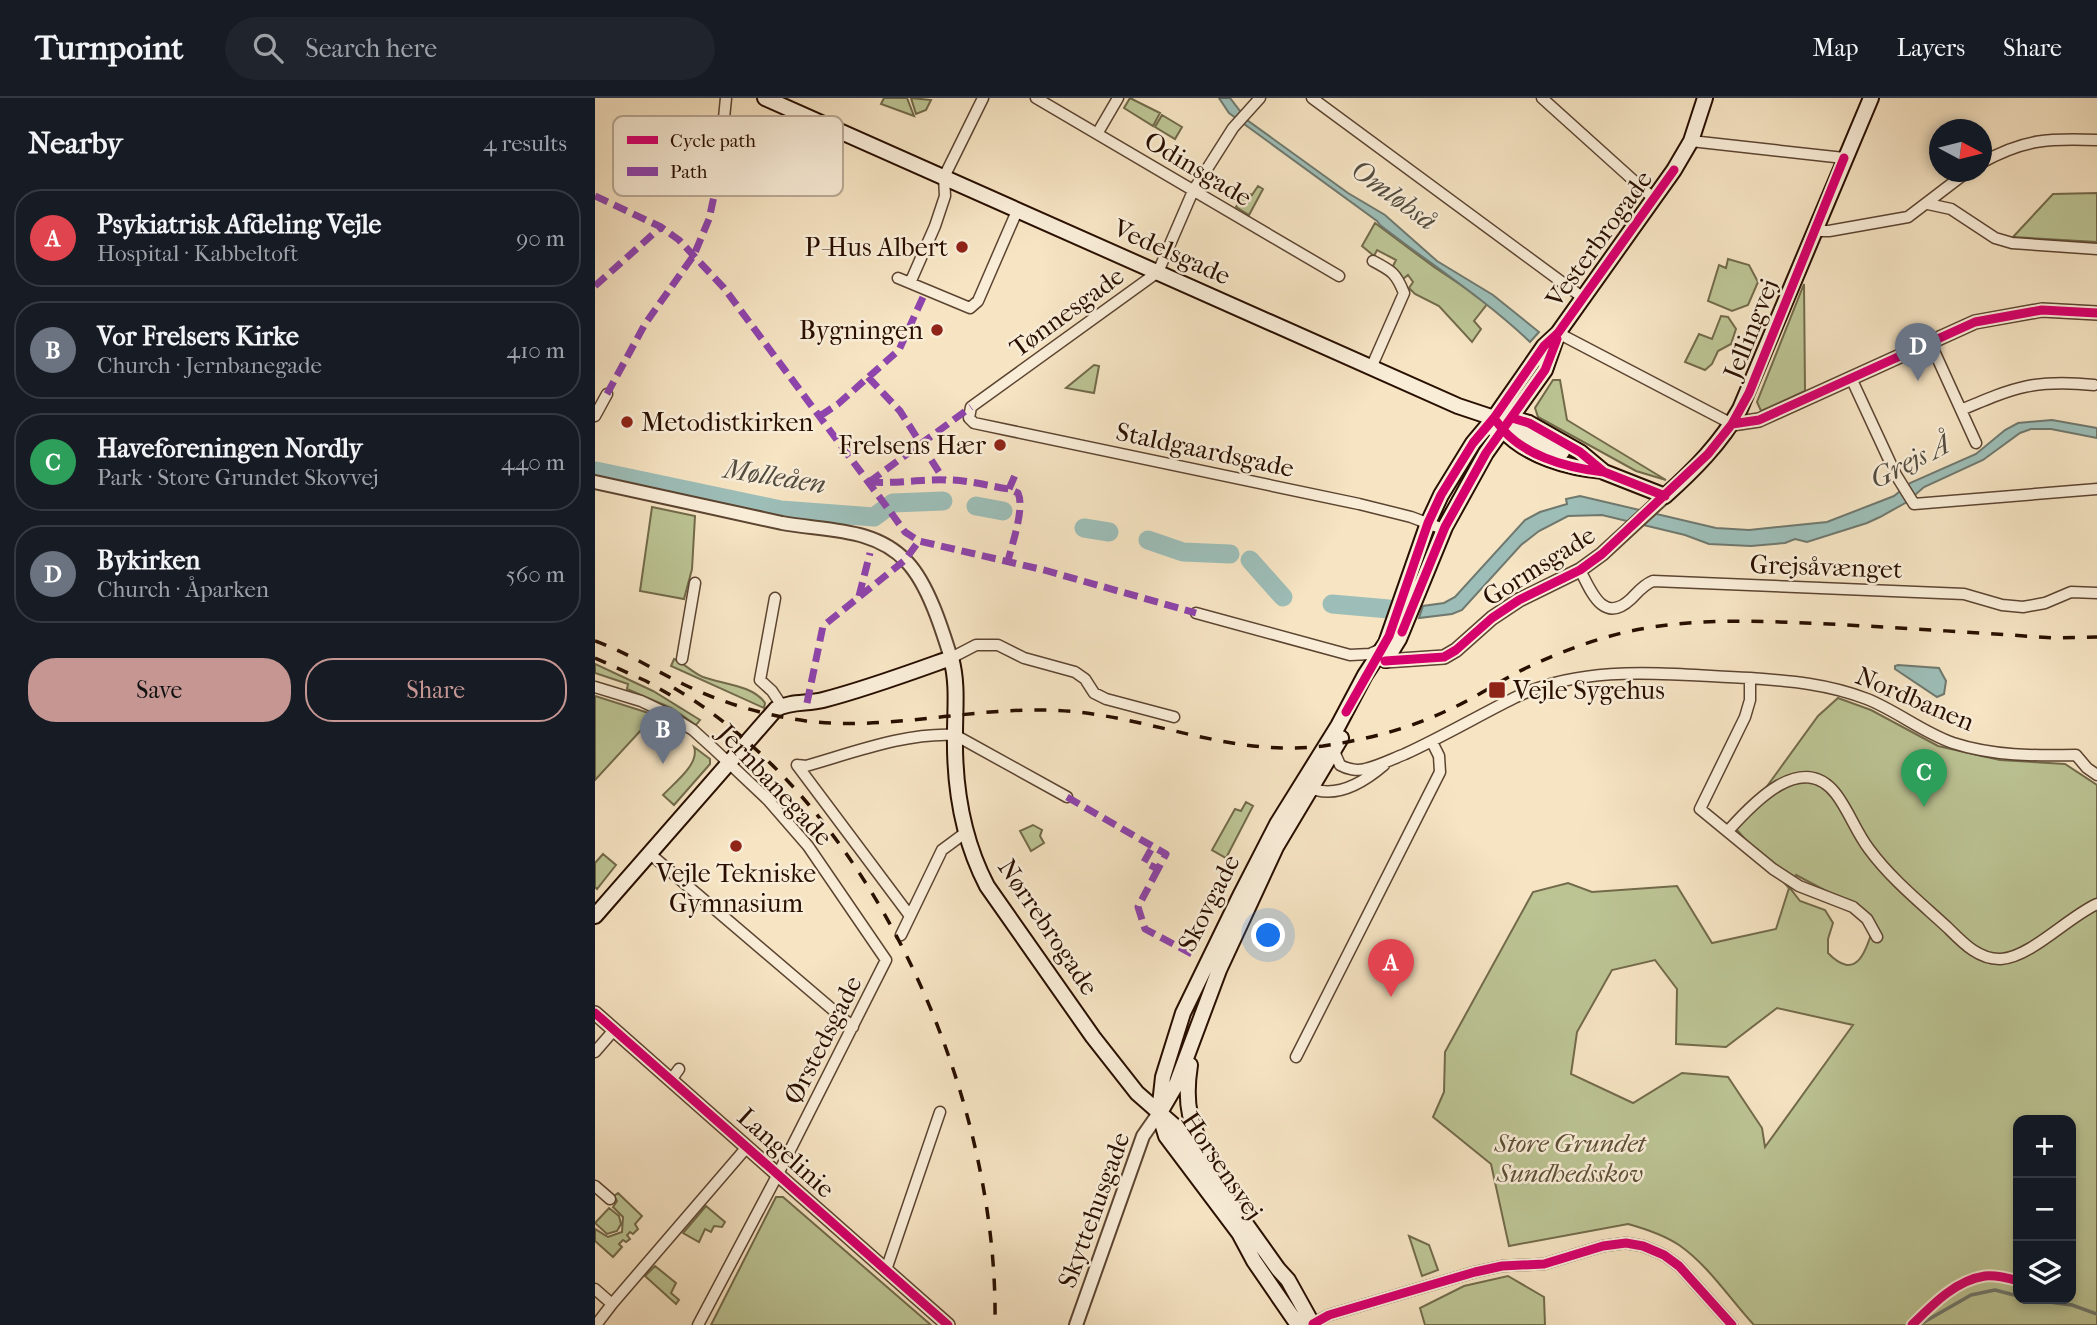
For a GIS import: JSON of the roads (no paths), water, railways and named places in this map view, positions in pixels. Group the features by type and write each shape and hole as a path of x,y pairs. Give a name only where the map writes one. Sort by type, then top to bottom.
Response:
{"main road":[{"name":"Vedelsgade","path":"765,98 808,116"},
{"name":"Vedelsgade","path":"789,98 822,116"},
{"name":"Vesterbrogade","path":"1384,654 1428,523 1441,495 1475,440 1494,418 1544,346 1558,333 1674,170 1691,141 1705,98"},
{"name":"Jellingvej","path":"1660,501 1708,454 1732,424 1748,393 1813,231 1871,98"},
{"name":"Vedelsgade","path":"843,132 1463,408 1494,418 1513,418 1529,423 1580,452 1604,471 1660,501"},
{"name":"Vesterbrogade","path":"1384,654 1399,639 1443,529 1483,457 1545,370 1558,333"},
{"path":"1494,418 1503,430"},
{"path":"1475,440 1503,430 1525,434 1604,471"},
{"name":"Skovgade","path":"1159,1113 1176,1085 1219,970 1276,847 1365,675 1384,654"},
{"name":"Skovgade","path":"1159,1113 1163,1077 1183,1013 1252,872 1277,824 1334,751 1384,654"},
{"path":"595,916 728,762 782,706 823,700 951,658"},
{"name":"Nørrebrogade","path":"951,658 956,681 955,786 965,833 975,862 1018,932 1132,1087 1159,1113"},
{"name":"Skovgade","path":"1197,1029 1186,1097 1194,1128 1208,1156 1282,1265 1288,1280"},
{"name":"Horsensvej","path":"1159,1113 1178,1129 1288,1280 1308,1325"},
{"name":"Horsensvej","path":"1159,1113 1166,1136 1239,1233 1254,1261 1308,1325"}],"street":[{"path":"724,116 726,98"},
{"path":"910,283 945,196 944,177 983,98"},
{"name":"Odinsgade","path":"1036,98 1339,276"},
{"path":"1097,134 1118,98"},
{"name":"Tønnesgade","path":"971,407 1158,272 1193,191 1236,123 1260,98"},
{"path":"1312,98 1582,297"},
{"path":"1542,98 1653,198"},
{"path":"1992,157 2005,149 2038,140 2097,140"},
{"path":"1691,141 1844,158"},
{"path":"1813,231 1908,217 1956,182"},
{"path":"1928,204 1951,209 1995,238 2012,243 2097,249"},
{"path":"898,278 970,308 978,302 1017,211"},
{"path":"1371,368 1404,293 1398,278 1391,270 1373,261"},
{"path":"1558,333 1732,424 1759,420 1975,322 2042,310 2097,313"},
{"path":"1930,342 1976,443"},
{"path":"1851,378 1912,502 1918,504 2097,489"},
{"path":"1961,410 2024,386 2061,382 2094,385"},
{"path":"595,416 607,394"},
{"name":"Staldgaardsgade","path":"971,407 969,418 974,422 1359,504 1443,529"},
{"path":"595,482 784,523 846,531 874,540 905,559 918,575 951,658 976,645 998,645 1024,658 1076,672 1085,679 1094,693 1106,699 1174,717"},
{"name":"Gormsgade","path":"1384,654 1444,657 1519,600 1580,569 1602,554 1660,501"},
{"name":"Grejsåvænget","path":"1580,569 1598,603 1616,608 1626,604 1645,584 1653,581 1964,594 2003,605 2023,607 2045,603 2071,592 2097,593"},
{"path":"682,659 695,583"},
{"path":"775,598 760,680 782,706"},
{"path":"1195,613 1350,655 1360,661 1365,675"},
{"path":"1350,655 1384,654"},
{"name":"Nordbanen","path":"1389,761 1432,742 1517,696 1562,680 1600,674 1751,678 1831,687 1869,700 1927,732 1954,743 2021,756 2076,755 2097,775"},
{"path":"1751,678 1745,717 1700,809 1773,869 1799,886 1853,907 1867,919 1877,937"},
{"name":"Jernbanegade","path":"595,687 641,701 679,720 728,762 768,800 808,846 886,960"},
{"path":"910,916 797,765 916,737 955,735 1067,797"},
{"path":"1296,1058 1440,772 1439,756 1432,742"},
{"path":"1334,751 1340,765 1348,769 1364,770 1389,761"},
{"path":"1307,787 1337,790 1356,785 1366,781 1389,761"},
{"path":"1728,831 1771,790 1786,781 1810,777 1826,783 1837,795 1868,848 1882,865 1962,942 1986,958 2013,957 2024,952 2083,910 2097,904"},
{"path":"901,935 942,850 965,833"},
{"path":"649,853 853,1027"},
{"name":"Ørstedsgade","path":"698,1325 886,960"},
{"name":"Langelinie","path":"595,1013 675,1074 747,1147 948,1325"},
{"path":"595,1052 614,1030"},
{"path":"886,1270 940,1112"},
{"name":"Skyttehusgade","path":"1076,1325 1143,1136 1159,1113"},
{"path":"596,1325 747,1147"},
{"path":"595,1185 610,1199"},
{"path":"1308,1325 1329,1315 1475,1272 1502,1266 1544,1264 1626,1242 1664,1255 1679,1266 1732,1325"},
{"path":"595,1289 612,1304"}],"water":[{"path":"1219,98 1230,98 1247,120 1348,193 1385,215 1437,261 1493,295 1539,332 1530,342 1476,296 1229,113"},
{"path":"2052,420 2097,428 2097,438 2051,429 2031,429 2020,433 1983,460 1924,487 1907,502 1880,517 1807,542 1795,539 1785,543 1751,546 1709,544 1685,535 1602,515 1568,516 1539,531 1521,545 1462,610 1452,614 1419,618 1423,606 1444,603 1455,597 1525,520 1540,512 1567,504 1566,499 1580,496 1716,528 1749,530 1827,522 1894,496 1910,483 1976,454 2018,423"},
{"path":"1898,665 1939,668 1946,681 1944,694 1937,697 1895,669"}],"waterway":[{"name":"Mølleåen","path":"596,471 781,510 874,517 893,503 943,501"},
{"name":"Mølleåen","path":"976,506 1003,511"},
{"name":"Mølleåen","path":"1084,528 1109,532"},
{"name":"Mølleåen","path":"1148,540 1183,552 1230,554"},
{"name":"Mølleåen","path":"1250,560 1283,597"},
{"name":"Mølleåen","path":"1332,604 1389,609"},
{"path":"1924,1322 1971,1295 1995,1290 2013,1295"},
{"path":"2064,1304 2097,1314"}],"railway":[{"path":"595,641 713,697 758,712 806,721 874,723 975,713 1043,710 1108,716 1229,742 1291,748 1339,744 1401,728 1456,706 1538,662 1613,635 1651,627 1753,621 2055,638 2097,637"},
{"path":"595,658 646,681 679,700"},
{"path":"674,688 746,740 810,806 865,882 911,966 948,1055 975,1146 991,1237 995,1325"}],"place":[{"name":"P-Hus Albert","path":"962,247"},
{"name":"Bygningen","path":"937,330"},
{"name":"Bykirken","path":"1918,381"},
{"name":"Metodistkirken","path":"627,422"},
{"name":"Frelsens Hær","path":"1000,445"},
{"name":"Vejle Sygehus","path":"1497,690"},
{"name":"Vor Frelsers Kirke","path":"663,764"},
{"name":"Haveforeningen Nordly","path":"1924,807"},
{"name":"Vejle Tekniske Gymnasium","path":"736,846"},
{"name":"Psykiatrisk Afdeling Vejle","path":"1391,997"}],"water label":[{"name":"Omløbså","path":"1394,195"},
{"name":"Grejs Å","path":"1910,461"}],"park label":[{"name":"Store Grundet Sundhedsskov","path":"1570,1158"}]}
